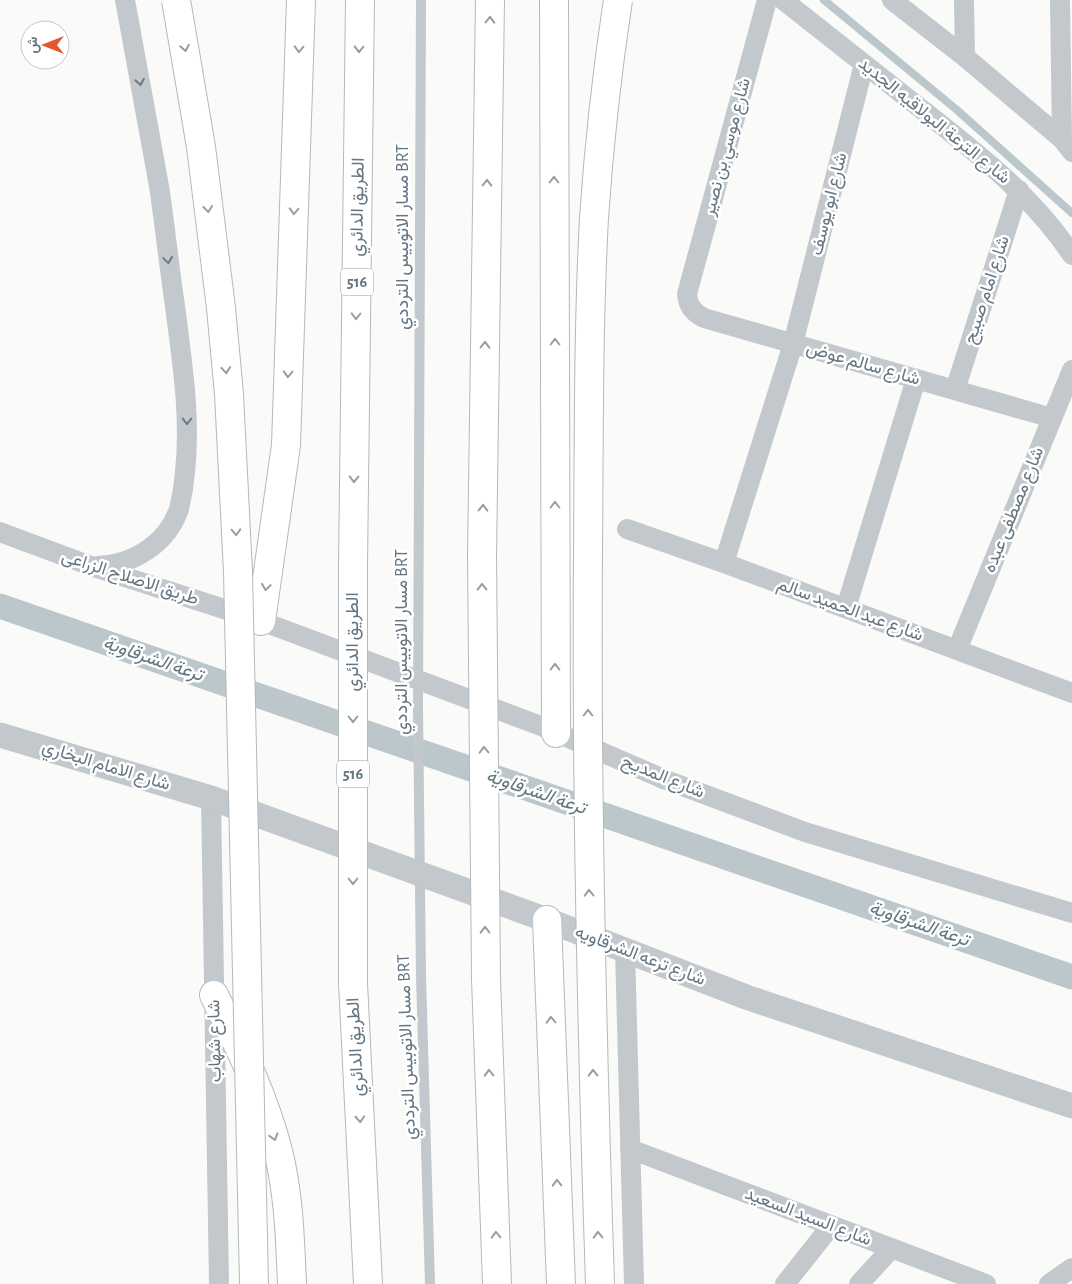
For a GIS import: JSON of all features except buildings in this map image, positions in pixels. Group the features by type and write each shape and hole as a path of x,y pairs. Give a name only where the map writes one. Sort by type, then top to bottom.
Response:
{"highway":[{"path":"176,0 201,147 221,308 229,394 238,572 254,1284"},
{"path":"261,621 286,445 300,0"},
{"name":"الطريق الدائري","path":"360,0 353,565 353,982 368,1284"},
{"path":"490,0 482,556 486,978 497,1284"},
{"path":"554,0 556,733"},
{"path":"600,1284 593,1084 589,864 587,686 588,478 594,220 602,120 618,0"},
{"path":"547,920 561,1284"},
{"path":"214,995 268,1114 286,1190 290,1227 292,1284"}],"street":[{"path":"90,566 109,566 128,561 145,552 160,540 171,525 180,501 188,441 186,388 159,188 125,0"},
{"name":"شارع موسي بن نصير","path":"686,294 767,0"},
{"name":"شارع الترعة البولاقيه الجديد","path":"783,0 984,159 1019,190 1056,231 1072,254"},
{"path":"892,0 965,57 1068,144"},
{"path":"964,0 965,57"},
{"path":"1060,0 1068,144"},
{"name":"شارع ابو يوسف","path":"724,563 793,344 864,64"},
{"name":"شارع امام صبيح","path":"955,390 1019,190"},
{"name":"شارع سالم عوض","path":"686,294 691,309 704,318 1052,418"},
{"name":"شارع مصطفى عبده","path":"957,650 1072,370"},
{"path":"846,608 916,379"},
{"name":"شارع عبد الحميد سالم","path":"627,529 724,563 1072,693"},
{"name":"طريق الاصلاح الزراعى","path":"0,532 90,566 261,621"},
{"name":"شارع المديح","path":"261,621 556,733 666,780 805,832 1072,912"},
{"name":"شارع الامام البخاري","path":"0,735 211,798"},
{"name":"شارع ترعه الشرقاويه","path":"211,798 547,920 746,997 1072,1106"},
{"name":"شارع شهاب","path":"211,798 219,1284"},
{"path":"626,950 634,1284"},
{"name":"شارع السيد السعيد","path":"630,1149 986,1284"},
{"path":"784,1284 831,1226"},
{"path":"858,1284 892,1248"},
{"path":"1049,1284 1072,1268"}],"lane":[{"name":"مسار الاتوبيس الترددي BRT","path":"421,0 418,708 421,977 430,1284"}],"waterway":[{"path":"824,0 957,110 1072,213"},
{"name":"ترعة الشرقاوية","path":"0,606 1072,977"}]}
